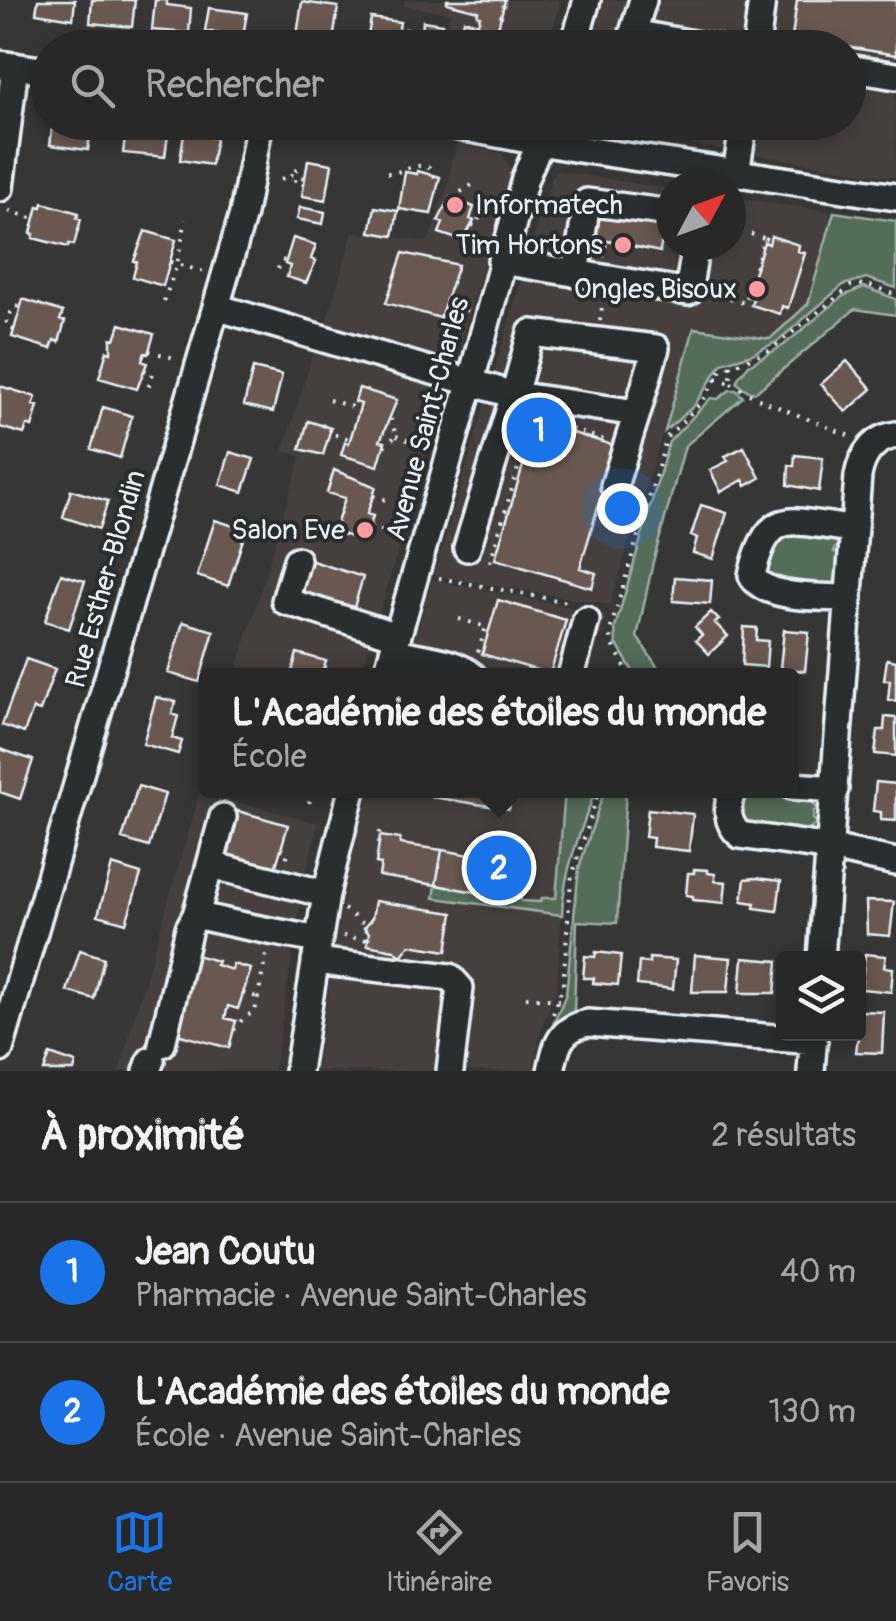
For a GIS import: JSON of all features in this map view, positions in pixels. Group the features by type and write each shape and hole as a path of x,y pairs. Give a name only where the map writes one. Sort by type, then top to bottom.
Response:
{"street":[{"path":"578,30 587,0"},
{"path":"635,30 643,0"},
{"path":"758,30 762,0"},
{"path":"4,200 8,65"},
{"path":"866,71 896,76"},
{"name":"Rue Esther-Blondin","path":"0,1049 246,202 257,140"},
{"name":"Avenue Saint-Charles","path":"392,654 472,381 526,178 543,140"},
{"path":"575,140 684,170"},
{"path":"736,170 741,140"},
{"path":"746,174 896,197"},
{"path":"576,274 587,202 656,211"},
{"path":"502,261 688,292 693,260"},
{"path":"216,307 514,395 637,413"},
{"path":"468,548 528,337 534,332 656,348 614,486"},
{"path":"822,951 860,464 877,441 896,434"},
{"path":"849,598 770,592 757,584 752,575 766,533 776,524 853,529"},
{"path":"297,560 285,601 392,654 464,668"},
{"path":"572,668 582,612"},
{"path":"799,787 835,790"},
{"path":"298,1071 351,798"},
{"path":"731,798 728,816 740,835 896,862"},
{"path":"153,1058 223,817"},
{"path":"210,865 333,901"},
{"path":"196,915 260,932 271,930 450,978 460,988 450,1071"},
{"path":"551,1071 562,1036 574,1026 588,1022 776,1034"},
{"path":"812,1071 814,1041"}],"path":[{"path":"498,30 505,0"},
{"path":"387,173 428,168 435,177"},
{"path":"296,176 296,170 306,171"},
{"path":"281,179 296,176 304,181"},
{"path":"456,200 459,193 472,185"},
{"path":"472,225 476,226 488,195"},
{"path":"4,200 35,219"},
{"path":"164,301 178,264 186,220"},
{"path":"730,299 745,303 767,240 751,234"},
{"path":"278,269 281,260 286,262"},
{"path":"170,262 213,275"},
{"path":"626,668 612,643 610,630 668,435 703,402 720,370 778,345 852,286 866,284 896,295"},
{"path":"445,303 472,312"},
{"path":"14,330 6,320 15,306 21,307"},
{"path":"600,317 601,309"},
{"path":"149,351 186,362"},
{"path":"732,364 732,383"},
{"path":"144,370 153,372 148,392"},
{"path":"716,378 859,440"},
{"path":"329,400 359,410"},
{"path":"490,562 533,418"},
{"path":"391,420 396,436"},
{"path":"550,423 615,443"},
{"path":"322,425 331,428 329,433 350,439"},
{"path":"660,432 668,435"},
{"path":"396,436 416,443"},
{"path":"384,446 396,436"},
{"path":"373,496 393,502"},
{"path":"370,527 385,531"},
{"path":"431,577 582,612"},
{"path":"459,620 488,628 474,668"},
{"path":"309,803 311,798"},
{"path":"548,1024 563,985 571,880 597,798"},
{"path":"378,844 382,826"},
{"path":"496,860 499,844"},
{"path":"280,850 288,852 283,870"},
{"path":"333,901 366,926 367,945 380,947"},
{"path":"323,945 368,940"},
{"path":"234,1030 244,1016 255,1012 265,959"},
{"path":"242,993 257,997"},
{"path":"526,997 559,1000"}],"shaded area":[{"path":"405,0 561,0 552,30 448,30 450,13 404,6"},
{"path":"604,0 896,0 896,178 664,140 866,140 866,30 595,30"},
{"path":"456,144 502,153 511,170 457,356 447,361 325,326 353,232 428,242 447,187"},
{"path":"557,171 656,187 656,260 746,260 746,199 834,212 808,304 770,339 694,329 610,605 434,575 552,176"},
{"path":"315,348 437,386 444,394 363,668 237,668 301,456 283,451"},
{"path":"432,580 607,614 590,668 406,668"},
{"path":"199,795 318,823 304,882 274,1071 119,1071"},
{"path":"368,798 564,798 557,898 562,898 557,988 542,1025 533,1071 316,1071 355,840"}],"green space":[{"path":"834,212 896,221 896,288 866,278 843,285 778,341 722,363 694,406 665,431 694,328 770,339 808,304"},
{"path":"864,287 896,299 896,315 855,309 756,392 737,383 749,365 784,345 843,296"},
{"path":"730,390 743,397 685,446 653,562 637,637 658,668 631,668 616,643 615,628 669,442 711,398 718,399"},
{"path":"783,532 834,539 840,547 834,552 840,553 839,575 832,586 772,583 764,564"},
{"path":"564,798 593,798 569,867 562,915 434,898 436,885 494,891 501,870 520,872 521,901 556,898"},
{"path":"602,798 626,798 617,923 577,921 574,1012 554,1022 566,994 579,868"},
{"path":"742,799 811,799 818,811 814,811 813,820 818,821 804,832 794,833 741,823"}],"building":[{"path":"38,0 75,0 73,19 36,13"},
{"path":"92,0 135,0 132,27 90,23"},
{"path":"155,0 191,8 189,30 152,30"},
{"path":"505,0 498,30 462,30 464,20 478,24 478,11 447,3"},
{"path":"797,0 896,0 896,55 866,50 866,30 793,30"},
{"path":"302,2 338,7 335,30 298,30"},
{"path":"209,8 247,13 244,30 205,30"},
{"path":"371,18 400,22 399,30 369,30"},
{"path":"423,21 442,24 441,30 422,30"},
{"path":"51,140 89,140 88,150 50,145"},
{"path":"125,140 167,140 165,157 123,153"},
{"path":"183,140 216,140 211,165 180,160"},
{"path":"308,160 332,164 326,200 302,196"},
{"path":"405,172 440,177 431,214 399,209"},
{"path":"450,198 474,207 470,219 474,220 463,241 439,233 443,223 438,221"},
{"path":"43,203 79,213 74,245 33,238 38,206"},
{"path":"300,207 325,212 323,224 297,219"},
{"path":"375,207 398,211 393,236 370,232"},
{"path":"599,216 656,218 656,251 603,240 595,234"},
{"path":"145,231 176,240 163,286 133,277 137,262 134,261"},
{"path":"771,236 799,245 798,251 805,253 788,308 782,306 780,314 751,305 753,298 747,296 764,242 769,244"},
{"path":"293,238 316,245 311,259 316,261 306,283 287,277 290,266 285,264"},
{"path":"403,253 458,265 440,318 386,303"},
{"path":"23,299 63,312 60,320 65,321 59,342 54,340 51,349 12,337"},
{"path":"120,324 154,334 142,361 147,363 137,389 99,378 107,351 111,352 111,338 115,339"},
{"path":"847,361 872,389 846,412 821,384"},
{"path":"253,368 282,375 273,412 244,405"},
{"path":"0,386 36,397 33,405 38,406 32,427 27,425 24,434 0,427"},
{"path":"359,388 397,400 380,441 385,442 378,466 341,455 345,442 349,443 361,404 355,402"},
{"path":"103,407 132,416 120,458 91,449"},
{"path":"308,421 331,428 323,455 300,449"},
{"path":"536,422 616,446 580,568 596,573 592,588 495,559"},
{"path":"744,447 760,478 746,486 743,480 721,492 710,470 728,461 725,456"},
{"path":"230,452 254,459 243,492 220,485"},
{"path":"795,455 823,458 819,491 788,485 789,465 794,466"},
{"path":"334,470 376,487 367,514 373,516 365,541 334,532 345,498 327,493"},
{"path":"71,490 108,501 99,529 63,517"},
{"path":"701,505 727,513 713,559 693,553 697,538 691,536"},
{"path":"215,520 246,530 228,586 197,576"},
{"path":"309,560 363,577 352,614 298,597"},
{"path":"61,574 85,581 69,629 45,621"},
{"path":"675,577 712,580 710,604 673,601"},
{"path":"498,600 566,620 552,668 530,668 482,654"},
{"path":"711,612 719,620 715,623 728,636 709,654 696,640 702,635 695,627"},
{"path":"183,622 214,631 203,668 199,668 199,682 168,673"},
{"path":"744,627 757,628 756,640 768,641 766,667 742,665"},
{"path":"784,630 809,632 805,671 780,668"},
{"path":"297,653 326,661 324,668 293,668"},
{"path":"26,659 55,669 40,711 33,709 24,733 2,725"},
{"path":"887,659 896,661 896,701 888,700 890,680 884,680"},
{"path":"156,697 176,702 172,714 178,716 172,738 182,741 178,754 143,744"},
{"path":"885,717 896,718 896,756 875,754 878,730 884,730"},
{"path":"0,749 33,760 20,799 0,792"},
{"path":"876,782 896,784 896,821 881,820 881,812 873,811"},
{"path":"138,786 165,794 149,847 122,839"},
{"path":"438,798 510,798 509,809"},
{"path":"648,809 693,814 689,851 652,847 653,838 645,837"},
{"path":"238,811 288,825 275,869 225,854"},
{"path":"380,836 400,839 400,844 442,850 436,885 379,876 381,864 376,863"},
{"path":"442,850 503,861 498,892 493,895 436,885"},
{"path":"112,865 141,874 126,923 98,915"},
{"path":"694,869 708,870 715,874 715,881 726,882 724,903 693,900 693,896 686,895 688,873 694,873"},
{"path":"745,879 781,881 777,911 754,908 755,903 742,901"},
{"path":"375,901 453,913 447,951 410,945 401,956 394,950 367,945 369,933 364,928 372,918"},
{"path":"866,901 894,902 890,936 867,934"},
{"path":"80,950 104,958 94,999 67,991"},
{"path":"596,952 621,955 618,985 583,978 585,956 595,957"},
{"path":"192,954 218,961 216,965 232,970 233,964 251,969 238,1009 228,1006 225,1018 236,1021 229,1048 173,1033"},
{"path":"866,954 886,956 884,967 893,968 891,992 866,990"},
{"path":"695,955 731,958 728,992 692,992"},
{"path":"649,958 676,960 673,989 637,985 639,962 649,963"},
{"path":"743,958 776,961 775,993 740,993"},
{"path":"866,1011 884,1012 882,1053 856,1052 857,1041 866,1041"},
{"path":"50,1054 76,1063 74,1071 44,1071"}],"place":[{"name":"Informatech","path":"455,205"},
{"name":"Tim Hortons","path":"623,245"},
{"name":"Ongles Bisoux","path":"757,289"},
{"name":"Jean Coutu","path":"539,430"},
{"name":"Salon Eve","path":"365,530"},
{"name":"L'Académie des étoiles du monde","path":"499,868"}]}
